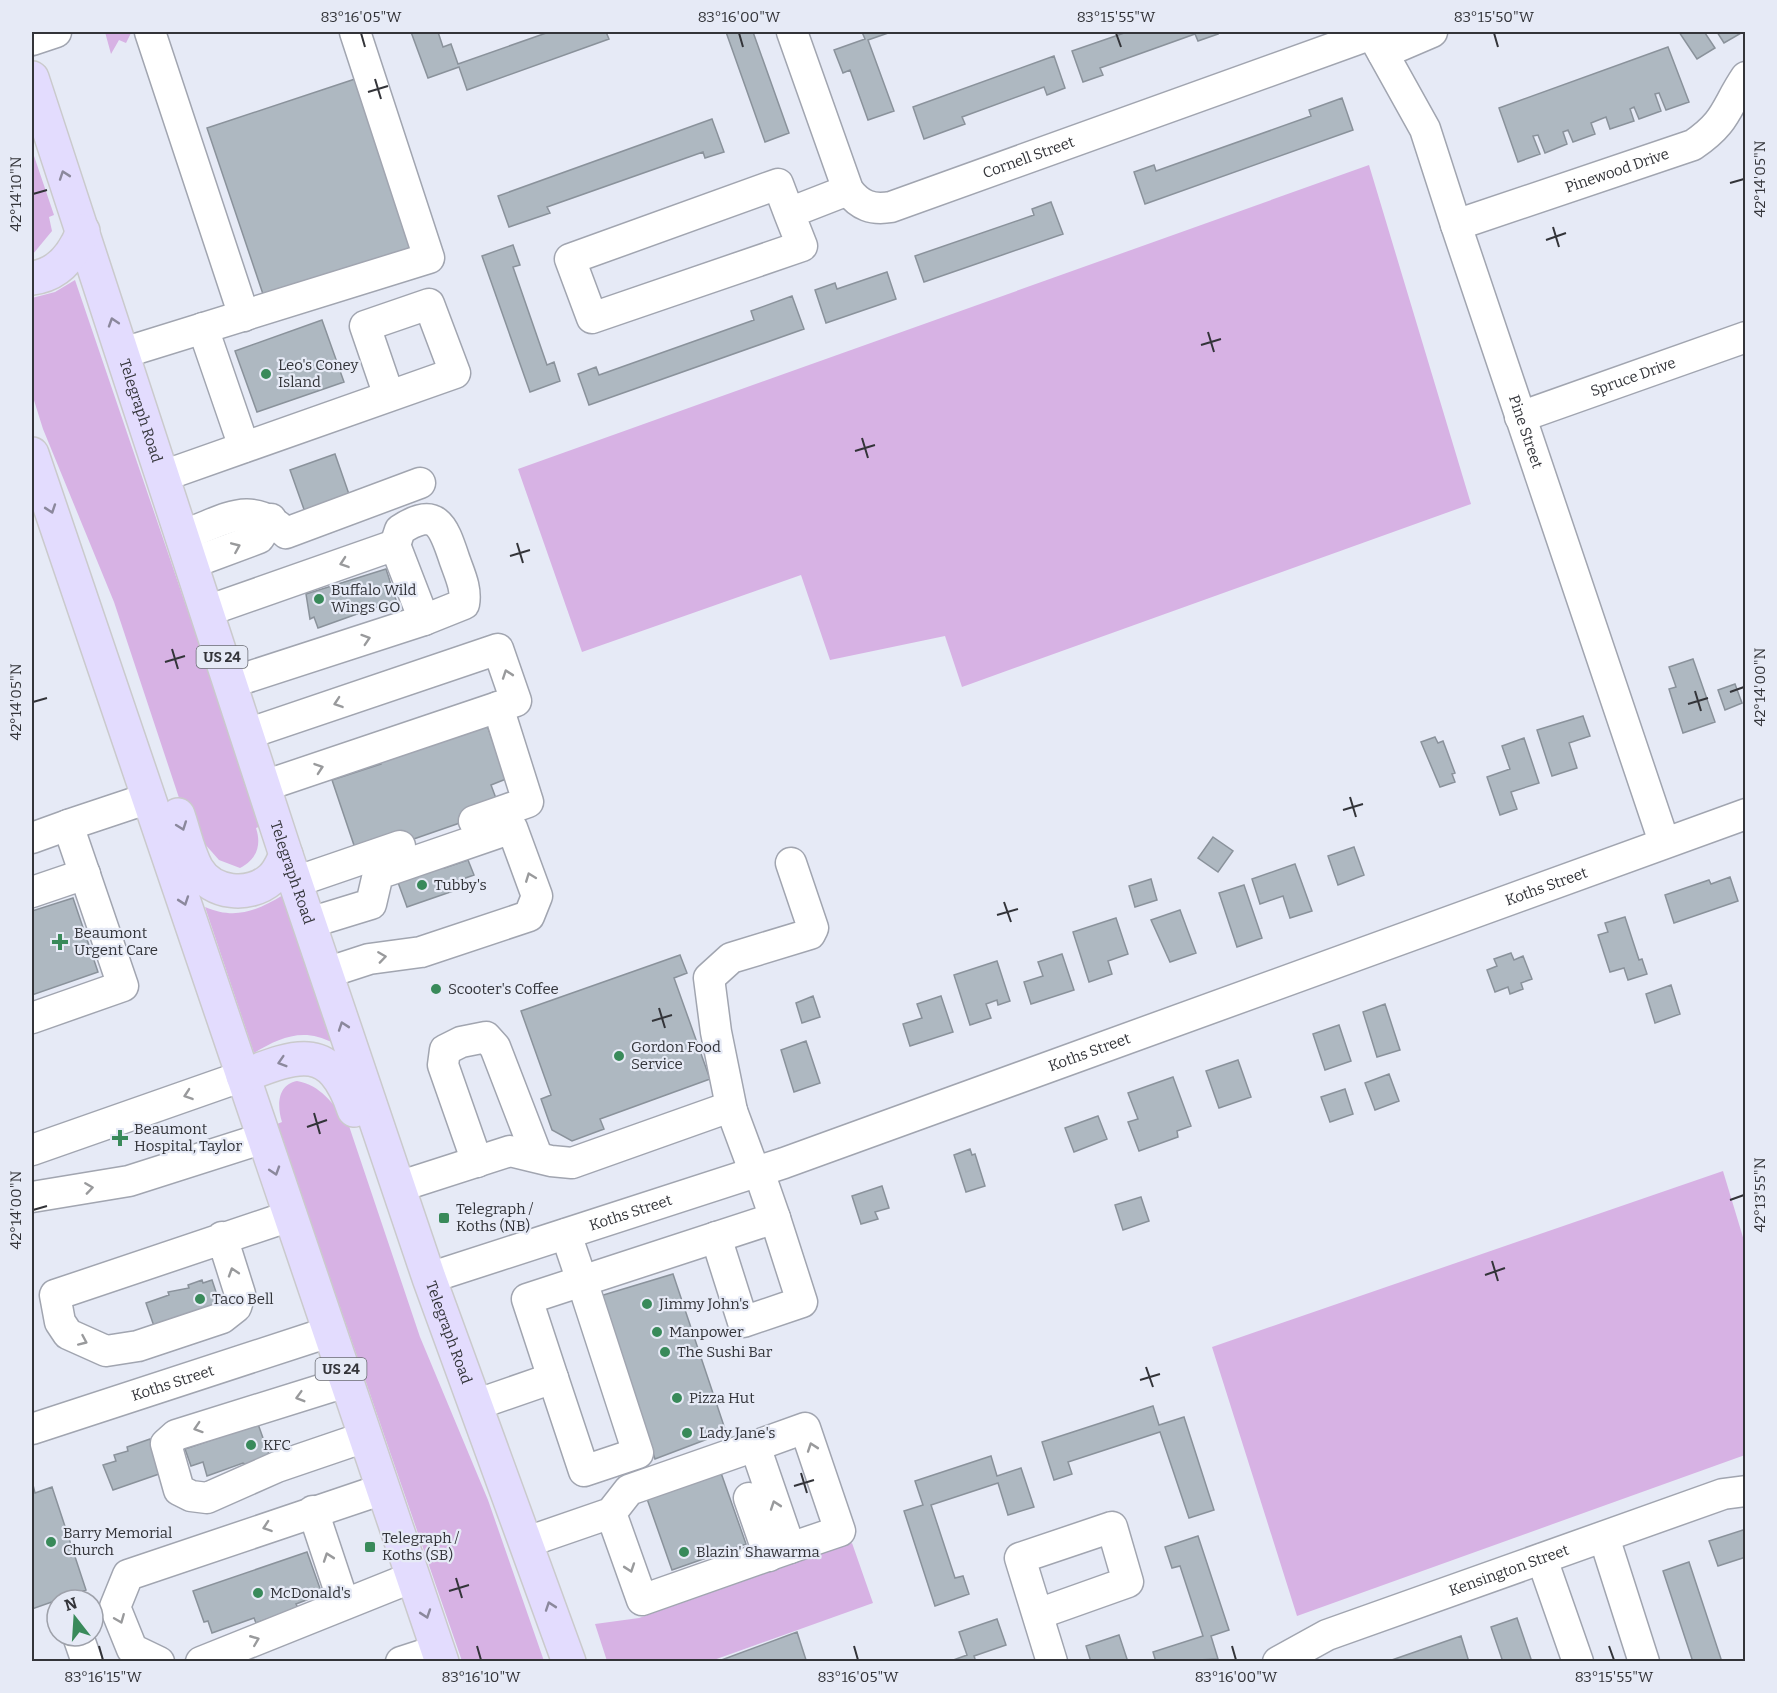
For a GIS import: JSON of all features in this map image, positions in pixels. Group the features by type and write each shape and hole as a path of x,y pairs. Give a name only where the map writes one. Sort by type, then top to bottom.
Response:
{"main road":[{"name":"Telegraph Road","path":"32,78 398,1187 569,1662"},
{"path":"32,278 46,275 61,265 74,252 83,231"},
{"name":"US 24","path":"32,454 440,1656"},
{"path":"62,542 94,586 110,620 197,868 211,886 243,891 270,880 278,872 291,868"},
{"path":"243,1076 290,1059 306,1058 332,1069 347,1088 432,1342 460,1413 495,1458"}],"street":[{"path":"32,40 56,32"},
{"path":"150,32 244,316"},
{"path":"123,353 429,258 356,32"},
{"path":"789,213 848,190 792,32"},
{"name":"Cornell Street","path":"848,190 862,205 878,209 891,207 1375,40 1432,32"},
{"name":"Pine Street","path":"1375,40 1409,96 1428,137 1664,842"},
{"name":"Pinewood Drive","path":"1456,225 1694,144 1718,126 1746,77"},
{"path":"778,184 789,213 802,246 592,318 570,259 778,184"},
{"path":"203,328 244,447"},
{"name":"Spruce Drive","path":"1520,417 1746,337"},
{"path":"163,476 389,396"},
{"path":"187,549 259,538 271,519 286,533 420,483"},
{"path":"230,683 424,620 464,604 466,596 444,530 428,519 413,521 400,530 395,545 424,620"},
{"path":"207,611 395,545"},
{"path":"247,734 498,649 516,701 264,786"},
{"path":"291,868 528,802 498,707"},
{"path":"32,838 149,798"},
{"name":"Koths Street","path":"429,1278 757,1172 1746,814"},
{"path":"32,1018 123,986 68,825"},
{"path":"309,923 370,904 378,874 512,828 537,896 529,915 421,952 369,959 326,974"},
{"path":"716,1237 743,1322 802,1302 775,1218 732,1111 716,1032 709,978 731,958 810,934 813,928 791,863"},
{"path":"32,892 85,874"},
{"path":"477,1162 443,1065 445,1050 461,1042 486,1037 495,1047 537,1156"},
{"path":"32,1150 243,1076"},
{"path":"398,1187 510,1151 551,1161 572,1163 724,1109 732,1111"},
{"path":"32,1197 129,1181 264,1138"},
{"path":"222,1237 240,1294 236,1308 222,1318 138,1346 106,1351 68,1334 60,1322 55,1295 222,1237 290,1216"},
{"path":"566,1234 582,1281 638,1454 584,1471 527,1299 582,1281 716,1237 775,1218"},
{"name":"Koths Street","path":"42,1427 329,1332"},
{"path":"475,1405 553,1378"},
{"path":"346,1382 176,1435 166,1444 179,1490 190,1496 207,1498 277,1467 365,1437"},
{"path":"527,1542 611,1513 629,1490 805,1428 840,1531 642,1600 611,1513"},
{"path":"755,1446 779,1552"},
{"path":"159,1662 132,1649 115,1607 128,1575 383,1489"},
{"name":"Kensington Street","path":"1278,1662 1301,1646 1327,1635 1723,1494 1746,1491"},
{"path":"749,1498 779,1552"},
{"path":"313,1511 344,1604"},
{"path":"1604,1537 1644,1662"},
{"path":"1542,1559 1578,1662"},
{"path":"201,1662 413,1577"},
{"path":"1038,1614 1052,1662"},
{"path":"401,1662 440,1656"}],"shaded area":[{"path":"105,32 131,33 126,43 119,40 111,54"},
{"path":"32,150 54,215 49,217 52,231 33,254"},
{"path":"1369,165 1471,504 962,687 945,636 830,660 801,575 582,652 518,469"},
{"path":"75,280 261,826 256,828 258,846 254,857 240,868 219,860 188,825 114,602 43,429 32,394 32,298 55,292"},
{"path":"283,895 333,1043 312,1036 292,1036 273,1042 254,1053 205,907 226,913 246,912"},
{"path":"297,1081 319,1091 347,1120 420,1337 488,1500 544,1661 462,1661 277,1124 282,1122 279,1103 282,1092 290,1083"},
{"path":"1723,1171 1745,1244 1745,1455 1297,1616 1212,1347"},
{"path":"852,1543 873,1603 711,1661 607,1661 595,1624 639,1618"}],"building":[{"path":"411,32 438,32 443,47 451,44 458,64 549,32 606,32 609,39 467,90 459,67 428,78"},
{"path":"726,32 753,32 789,133 765,142"},
{"path":"862,32 891,32 868,40 894,111 868,120 850,70 843,73 834,50 865,39"},
{"path":"1127,32 1217,32 1218,34 1198,41 1195,34 1100,68 1103,75 1083,82 1072,51"},
{"path":"1679,32 1707,32 1705,33 1715,48 1697,59"},
{"path":"1717,32 1743,32 1724,43"},
{"path":"1668,47 1689,102 1666,110 1659,93 1655,94 1661,111 1639,119 1634,107 1630,109 1634,121 1610,129 1606,117 1591,123 1595,134 1573,142 1568,130 1563,132 1567,144 1545,153 1538,135 1533,136 1540,154 1518,162 1499,108"},
{"path":"1054,56 1065,88 1047,95 1044,87 962,117 965,124 924,139 913,107"},
{"path":"355,79 412,250 265,300 207,128"},
{"path":"1342,98 1353,130 1145,204 1134,172 1154,165 1156,171 1311,116 1309,110"},
{"path":"712,119 724,152 705,158 703,152 547,207 550,213 509,227 498,196"},
{"path":"1051,202 1063,234 924,282 915,256 1034,215 1032,209"},
{"path":"513,245 520,265 513,267 547,365 554,362 560,381 530,392 482,256"},
{"path":"887,272 896,299 826,323 815,290 835,283 837,289"},
{"path":"792,296 804,329 589,405 578,374 596,367 599,375 754,320 751,311"},
{"path":"322,320 344,382 257,412 235,351"},
{"path":"335,454 351,500 306,515 290,470"},
{"path":"386,569 396,600 318,628 314,617 310,619 306,594"},
{"path":"1693,659 1715,722 1683,733 1669,689 1676,687 1669,667"},
{"path":"1735,684 1742,703 1725,710 1718,690"},
{"path":"1583,716 1590,736 1569,743 1577,768 1552,776 1537,730"},
{"path":"487,725 506,779 491,785 500,809 408,841 357,854 332,780 381,764 379,759"},
{"path":"1435,737 1438,743 1443,741 1455,773 1452,774 1455,782 1440,787 1421,742"},
{"path":"1524,738 1539,783 1511,792 1517,809 1500,815 1487,777 1510,769 1502,746"},
{"path":"1213,837 1233,851 1218,872 1198,858"},
{"path":"1354,847 1364,875 1338,885 1328,856"},
{"path":"468,860 474,875 457,881 459,889 407,907 396,877 441,861 444,868"},
{"path":"1295,864 1312,911 1290,918 1283,896 1260,904 1252,879"},
{"path":"1730,877 1738,901 1674,923 1665,895 1709,880 1711,884"},
{"path":"1151,879 1157,900 1135,907 1129,886"},
{"path":"1244,885 1262,938 1237,947 1219,893"},
{"name":"Beaumont Urgent Care","path":"73,898 98,972 32,995 32,911"},
{"path":"1180,910 1196,953 1170,962 1151,920"},
{"path":"1625,917 1639,960 1642,959 1647,974 1628,980 1624,968 1610,972 1598,935 1608,932 1605,923"},
{"path":"1116,918 1128,954 1108,961 1112,974 1089,982 1073,932"},
{"path":"1511,953 1514,960 1523,956 1532,979 1521,983 1523,989 1510,994 1508,987 1495,992 1487,970 1497,966 1494,959"},
{"path":"1062,954 1074,990 1031,1004 1024,982 1043,976 1038,962"},
{"name":"Gordon Food Service","path":"680,955 687,973 674,978 710,1079 600,1119 604,1129 572,1141 552,1130 541,1099 551,1095 521,1011"},
{"path":"997,961 1010,1001 998,1005 997,1000 986,1004 991,1018 970,1025 954,975"},
{"path":"1671,985 1680,1014 1655,1023 1646,994"},
{"path":"813,996 820,1017 802,1023 796,1003"},
{"path":"941,996 953,1032 910,1046 903,1024 922,1018 917,1004"},
{"path":"1385,1004 1400,1050 1377,1057 1363,1012"},
{"path":"1339,1025 1351,1061 1325,1070 1313,1034"},
{"path":"806,1041 820,1083 794,1092 781,1050"},
{"path":"1238,1060 1251,1097 1219,1108 1206,1071"},
{"path":"1389,1074 1399,1101 1375,1110 1365,1083"},
{"path":"1173,1077 1191,1126 1177,1131 1178,1137 1139,1151 1128,1122 1138,1119 1128,1093"},
{"path":"1345,1089 1353,1114 1330,1122 1321,1097"},
{"path":"1098,1116 1107,1139 1074,1152 1065,1128"},
{"path":"970,1149 972,1155 975,1154 985,1186 966,1192 954,1155"},
{"path":"882,1186 889,1208 875,1212 878,1219 861,1224 852,1196"},
{"path":"1141,1197 1149,1221 1123,1230 1115,1205"},
{"path":"673,1274 726,1432 655,1459 600,1296"},
{"path":"202,1280 203,1283 212,1280 221,1307 156,1332 146,1303 169,1295 168,1292 189,1288 188,1285"},
{"path":"1153,1406 1159,1425 1184,1417 1214,1510 1189,1518 1160,1432 1068,1462 1072,1474 1054,1480 1042,1442"},
{"path":"258,1424 269,1455 248,1466 243,1463 207,1476 203,1462 191,1466 185,1449"},
{"path":"150,1439 162,1473 113,1490 103,1465 116,1461 114,1455 128,1451 127,1447"},
{"path":"991,1456 997,1476 1021,1468 1034,1507 1008,1515 998,1483 931,1505 955,1578 963,1576 969,1594 935,1606 904,1511 923,1505 915,1481"},
{"path":"720,1470 746,1544 672,1570 646,1496"},
{"name":"Barry Memorial Church","path":"32,1481 35,1493 52,1487 85,1588 45,1588 45,1604 32,1609"},
{"path":"1746,1529 1746,1557 1718,1566 1709,1541"},
{"path":"1198,1536 1229,1630 1211,1636 1218,1659 1156,1662 1153,1652 1203,1636 1180,1566 1172,1568 1165,1547"},
{"name":"McDonald's","path":"307,1552 322,1594 296,1604 298,1608 256,1623 254,1618 212,1633 208,1621 204,1622 193,1591"},
{"path":"1689,1562 1722,1662 1693,1662 1663,1571"},
{"path":"1517,1618 1532,1662 1503,1662 1491,1627"},
{"path":"997,1619 1006,1645 974,1656 976,1662 948,1662 967,1655 959,1632"},
{"path":"797,1632 806,1660 803,1662 716,1662"},
{"path":"1119,1635 1128,1662 1091,1662 1086,1646"},
{"path":"1461,1636 1469,1662 1386,1662"}],"place":[{"name":"Leo's Coney Island","path":"266,374"},
{"name":"Buffalo Wild Wings GO","path":"319,599"},
{"name":"Tubby's","path":"422,885"},
{"name":"Beaumont Urgent Care","path":"60,942"},
{"name":"Scooter's Coffee","path":"436,989"},
{"name":"Gordon Food Service","path":"619,1056"},
{"name":"Beaumont Hospital, Taylor","path":"120,1138"},
{"name":"Telegraph / Koths (NB)","path":"444,1218"},
{"name":"Taco Bell","path":"200,1299"},
{"name":"Jimmy John's","path":"647,1304"},
{"name":"Manpower","path":"657,1332"},
{"name":"The Sushi Bar","path":"665,1352"},
{"name":"Pizza Hut","path":"677,1398"},
{"name":"Lady Jane's","path":"687,1433"},
{"name":"KFC","path":"251,1445"},
{"name":"Barry Memorial Church","path":"51,1542"},
{"name":"Telegraph / Koths (SB)","path":"370,1547"},
{"name":"Blazin' Shawarma","path":"684,1552"},
{"name":"McDonald's","path":"258,1593"}]}
